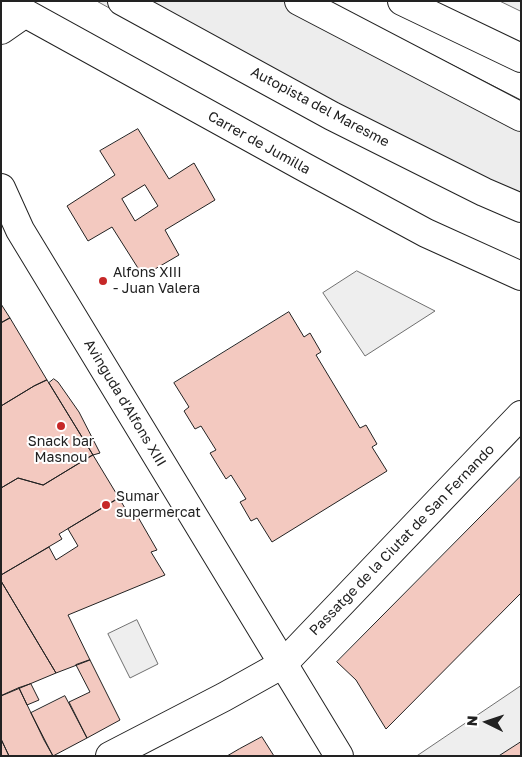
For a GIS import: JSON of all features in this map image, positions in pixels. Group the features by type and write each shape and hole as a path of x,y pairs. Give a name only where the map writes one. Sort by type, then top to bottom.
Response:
{"main road":[{"name":"Autopista del Maresme","path":"122,1 332,116 484,192 521,208"},
{"path":"299,1 521,117"},
{"path":"402,1 521,58"},
{"path":"1,30 13,8"},
{"name":"Carrer de Jumilla","path":"13,8 286,158 426,232 521,276"},
{"name":"Avinguda d'Alfons XIII","path":"1,188 10,221 339,756"},
{"name":"Passatge de la Ciutat de San Fernando","path":"110,756 284,664 521,415"}],"shaded area":[{"path":"97,1 327,1 521,100 521,220 288,107"},
{"path":"500,1 521,1 521,11"},
{"path":"357,271 435,311 365,356 323,293"},
{"path":"137,620 158,664 130,678 108,634"},
{"path":"521,686 521,756 417,756"}],"building":[{"path":"138,129 169,179 194,163 215,200 165,230 179,255 143,276 112,227 88,241 67,206 115,175 100,151","holes":["145,185 158,206 135,221 122,199"]},
{"path":"1,304 10,318 1,323"},
{"path":"289,312 304,337 310,333 321,352 316,355 360,428 366,425 377,444 372,447 387,471 272,542 257,518 251,521 240,502 246,499 231,475 226,479 210,453 216,450 201,426 195,429 184,411 189,407 174,383"},
{"path":"10,318 47,380 1,406 1,323"},
{"path":"54,379 79,412 100,453 93,455 49,383"},
{"path":"47,380 93,455 43,485 18,478 1,488 1,406"},
{"path":"93,455 119,498 59,534 62,539 1,575 1,488 18,478 43,485"},
{"path":"521,476 521,593 386,729 356,680 337,662"},
{"path":"119,498 132,520 138,517 157,550 151,552 165,575 68,615 90,660 56,673 1,581 1,575 49,547 56,560 78,546 68,529"},
{"path":"1,581 56,673 1,696"},
{"path":"90,660 120,720 87,738 69,702 90,692 76,665"},
{"path":"31,684 39,700 27,705 19,688"},
{"path":"19,688 53,756 9,756 1,739 1,696"},
{"path":"65,696 87,738 53,756 31,713"},
{"path":"262,737 274,756 227,756 239,749"},
{"path":"1,739 9,756 1,756"},
{"path":"521,742 521,756 499,756"}],"place":[{"name":"Alfons XIII - Juan Valera","path":"103,281"},
{"name":"Snack bar Masnou","path":"61,426"},
{"name":"Sumar supermercat","path":"106,505"}]}
